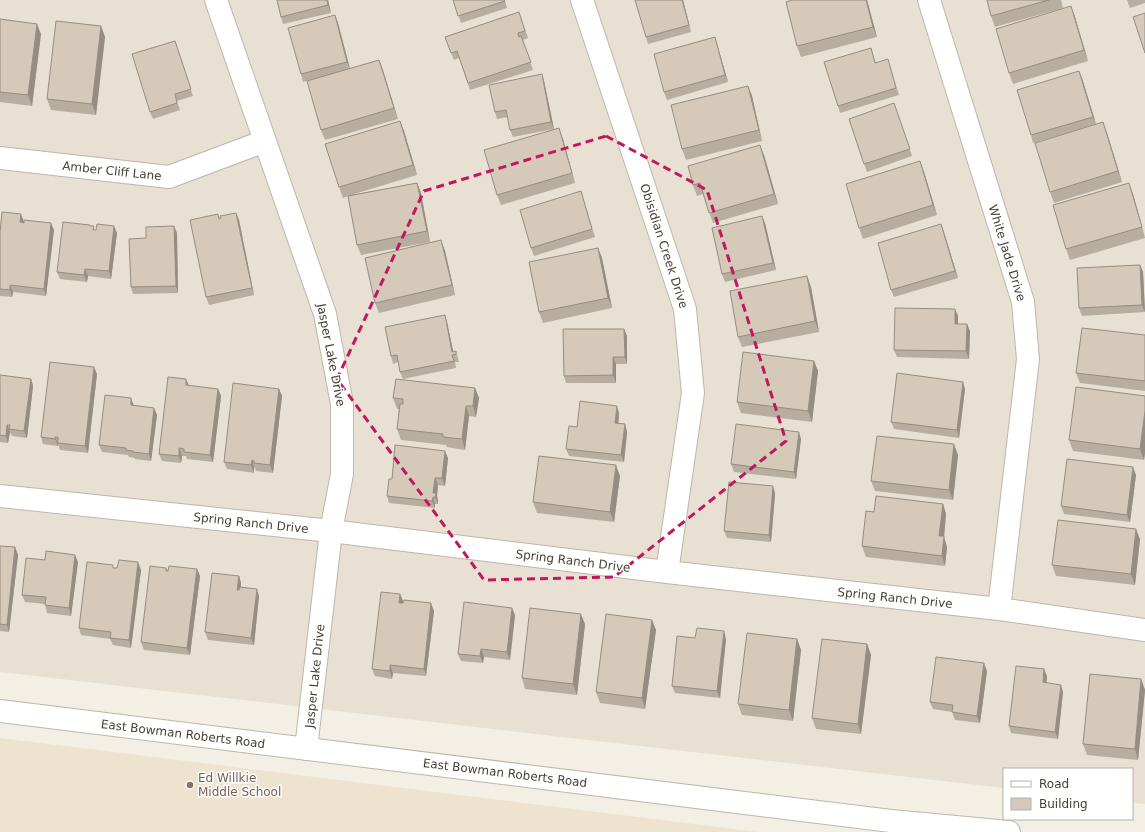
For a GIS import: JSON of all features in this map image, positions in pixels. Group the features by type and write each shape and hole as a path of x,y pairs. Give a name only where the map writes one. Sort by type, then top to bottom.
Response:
{"street":[{"name":"Jasper Lake Drive","path":"216,0 325,314 342,404 342,474 331,531 306,749"},
{"name":"Obisidian Creek Drive","path":"582,0 685,309 693,394 667,572"},
{"name":"White Jade Drive","path":"929,0 1023,302 1028,359 999,610"},
{"name":"Amber Cliff Lane","path":"0,158 169,178 265,141"},
{"name":"Spring Ranch Drive","path":"0,496 331,531 667,572 999,610 1145,630"},
{"name":"East Bowman Roberts Road","path":"0,711 306,749 891,826 1010,832"}],"highlighted area":[{"path":"606,136 707,190 786,441 614,577 484,580 337,379 424,191"}],"shaded area":[{"path":"0,0 1145,0 1145,804 1133,803 1133,768 1003,768 1003,788 0,672"},
{"name":"Ed Willkie Middle School","path":"0,738 759,832 0,832"}],"building":[{"path":"277,0 327,0 328,5 281,17"},
{"path":"453,0 504,0 505,1 458,16"},
{"path":"635,0 682,0 689,25 646,37"},
{"path":"792,0 866,0 873,27 797,46 786,2"},
{"path":"987,0 1049,0 991,16"},
{"path":"1071,6 1084,50 1009,73 996,29"},
{"path":"519,12 525,31 518,33 519,37 521,36 531,62 468,83 457,51 451,53 445,37"},
{"path":"1145,13 1145,53 1133,17"},
{"path":"335,15 347,62 301,74 288,28"},
{"path":"0,19 37,24 28,95 0,92"},
{"path":"56,21 101,26 92,104 47,99"},
{"path":"715,37 725,75 664,92 654,54"},
{"path":"175,41 191,89 175,94 177,103 150,112 132,54"},
{"path":"871,48 875,63 888,59 896,88 838,106 824,62"},
{"path":"379,60 394,108 321,130 307,81"},
{"path":"1079,71 1093,117 1031,135 1017,90"},
{"path":"542,74 551,122 510,130 506,110 495,112 489,85"},
{"path":"748,86 759,130 682,149 671,105"},
{"path":"894,103 910,149 864,164 849,119"},
{"path":"400,121 413,165 339,187 325,144"},
{"path":"1103,122 1118,171 1050,192 1035,143"},
{"path":"559,128 572,173 497,195 484,150"},
{"path":"760,145 774,194 709,213 700,183 693,185 688,166"},
{"path":"920,161 933,205 859,228 846,184"},
{"path":"417,183 427,231 357,245 348,196"},
{"path":"1129,183 1142,227 1066,249 1053,205"},
{"path":"581,191 592,229 531,248 520,210"},
{"path":"2,212 21,214 20,222 24,223 24,220 51,223 44,289 10,285 10,290 0,289 0,232"},
{"path":"236,213 252,288 206,297 190,220 218,214 219,219 221,218 220,216"},
{"path":"762,216 773,263 722,274 712,228"},
{"path":"63,222 94,226 93,230 96,230 97,224 114,226 109,271 85,269 84,275 57,272"},
{"path":"941,224 955,271 891,290 878,243"},
{"path":"174,226 176,286 131,287 129,239 146,238 146,227"},
{"path":"441,240 452,285 375,303 365,258"},
{"path":"598,248 608,298 539,312 529,262"},
{"path":"1140,265 1142,305 1079,308 1077,268"},
{"path":"807,276 815,321 738,337 730,291"},
{"path":"895,308 955,309 955,324 967,324 966,351 894,350"},
{"path":"445,315 452,352 456,351 456,354 452,355 454,361 400,372 397,355 391,356 385,327"},
{"path":"1082,328 1145,335 1145,381 1076,373"},
{"path":"563,329 624,329 625,357 613,357 613,375 564,376"},
{"path":"743,352 814,361 808,411 737,402"},
{"path":"50,362 94,367 85,446 58,443 58,437 55,437 55,439 41,437"},
{"path":"897,373 963,382 957,430 891,422"},
{"path":"0,375 31,379 24,431 9,429 10,425 7,425 6,436 0,435"},
{"path":"168,377 186,379 186,385 218,389 210,455 184,452 184,449 179,448 179,456 159,454"},
{"path":"396,379 475,388 473,406 466,406 462,439 443,437 443,434 397,429 400,404 403,404 403,399 393,398"},
{"path":"233,383 279,389 270,465 254,463 252,460 251,465 224,462"},
{"path":"1076,387 1145,396 1145,411 1140,449 1069,440"},
{"path":"105,395 131,398 131,405 154,408 149,454 133,452 126,450 126,448 99,445"},
{"path":"580,401 617,406 615,423 625,424 621,455 566,449 569,426 577,427"},
{"path":"736,424 799,432 794,472 731,464"},
{"path":"877,436 954,444 949,490 871,481"},
{"path":"395,445 445,451 442,478 435,478 433,493 436,493 432,501 387,496 389,479 392,479"},
{"path":"539,456 616,465 610,512 533,502"},
{"path":"1067,459 1133,467 1127,515 1061,506"},
{"path":"729,482 773,486 769,535 724,531"},
{"path":"876,496 943,504 939,536 944,536 942,556 862,546 866,511 874,512"},
{"path":"1058,520 1136,529 1131,574 1052,565"},
{"path":"0,546 15,547 7,625 0,624"},
{"path":"46,551 75,555 69,608 45,605 46,597 22,595 26,558 45,560"},
{"path":"119,560 138,562 129,640 110,638 111,632 79,628 87,562 113,565 113,568 117,568"},
{"path":"150,566 166,568 166,571 168,571 169,566 197,569 187,648 141,642"},
{"path":"212,573 239,576 237,590 239,590 240,587 257,589 251,638 205,632"},
{"path":"381,592 400,594 399,603 403,603 404,600 431,603 424,669 390,665 390,671 372,669"},
{"path":"464,602 512,608 507,652 481,649 480,656 458,654"},
{"path":"530,608 581,614 573,684 522,678"},
{"path":"606,614 652,620 642,698 596,692"},
{"path":"697,628 724,631 717,691 672,686 677,636 695,638"},
{"path":"747,633 797,639 789,710 738,704"},
{"path":"822,639 867,644 858,724 812,718"},
{"path":"936,657 984,663 977,716 952,712 953,705 930,702"},
{"path":"1016,666 1044,669 1043,682 1061,685 1055,732 1009,726"},
{"path":"1090,674 1141,679 1135,749 1083,744"}],"place":[{"name":"Ed Willkie Middle School","path":"190,785"}]}
